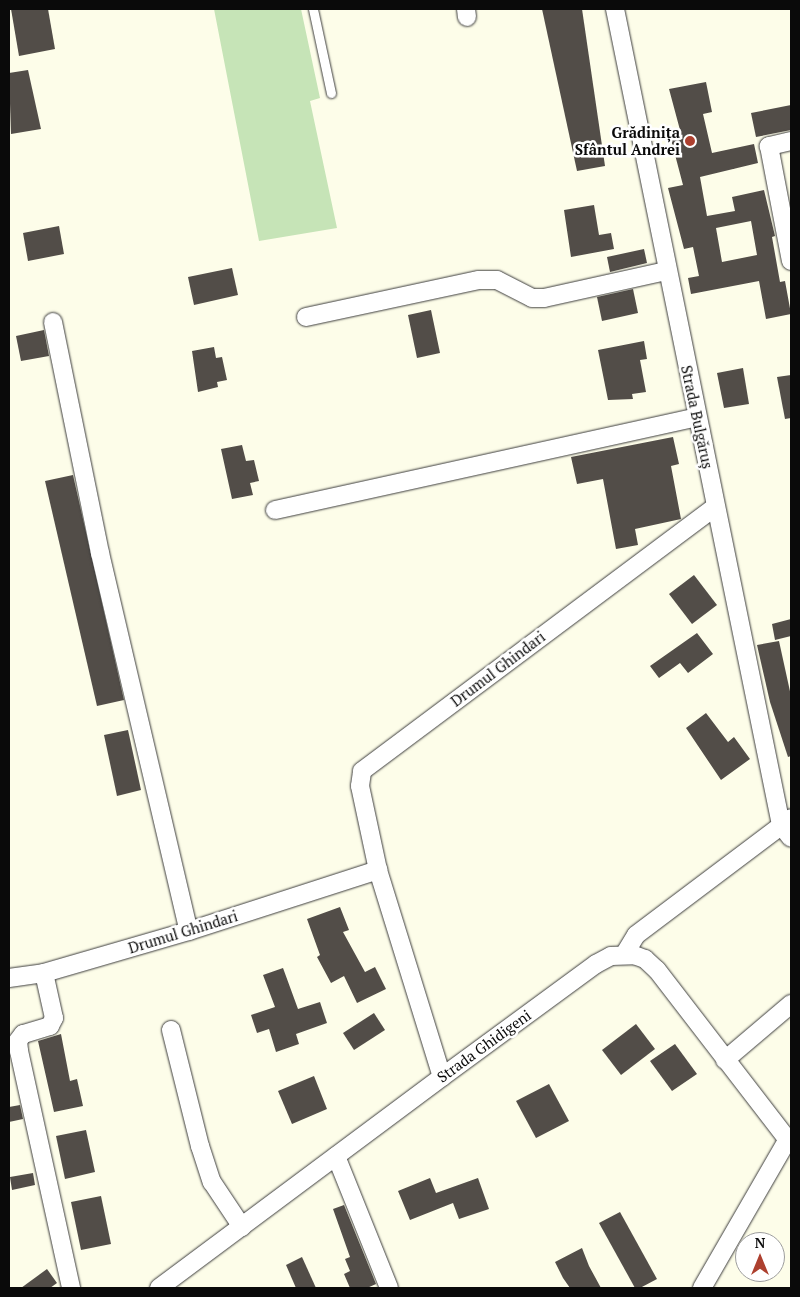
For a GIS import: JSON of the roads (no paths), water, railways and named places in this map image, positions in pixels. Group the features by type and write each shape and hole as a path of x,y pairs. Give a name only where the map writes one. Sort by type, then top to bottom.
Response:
{"street":[{"name":"Strada Bulgăruș","path":"615,9 666,271 716,507 788,827"},
{"path":"791,141 769,146 791,261"},
{"path":"306,317 479,280 498,280 532,298 544,298 666,271"},
{"path":"53,322 103,562 189,931"},
{"path":"275,510 697,417"},
{"name":"Drumul Ghindari","path":"442,1076 378,870 360,786 362,771 716,507"},
{"path":"702,1288 790,1142 656,970 645,959 624,955 636,935 788,827"},
{"name":"Drumul Ghindari","path":"9,978 44,973 189,931 378,870"},
{"name":"Strada Ghidigeni","path":"167,1286 242,1226 442,1076 596,964 611,956 624,955"},
{"path":"44,973 54,1018 50,1026 24,1034 18,1041 71,1288"},
{"path":"725,1060 791,1004"},
{"path":"171,1030 200,1146 212,1182 242,1226"},
{"path":"336,1156 389,1288"}],"lane":[{"path":"314,9 331,93"}],"place":[{"name":"Grădinița Sfântul Andrei","path":"690,141"}]}
